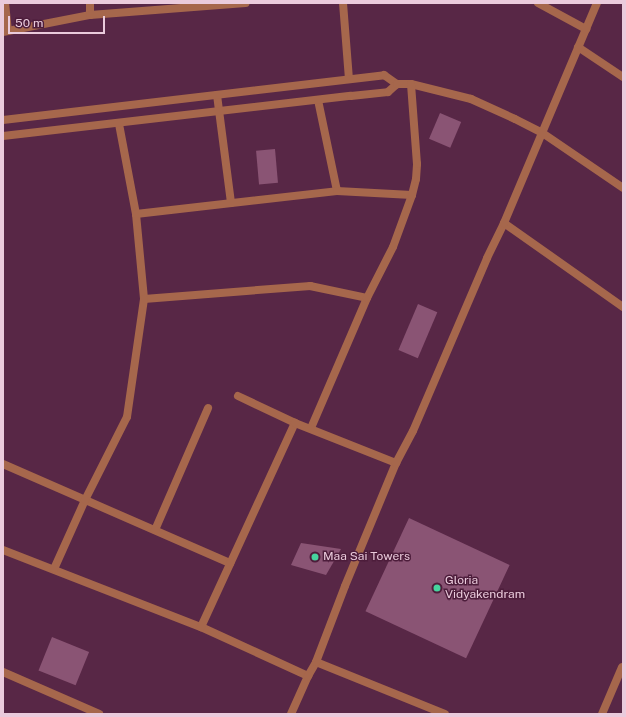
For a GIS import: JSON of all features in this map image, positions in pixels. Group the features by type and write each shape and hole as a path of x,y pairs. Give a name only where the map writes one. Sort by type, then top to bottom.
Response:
{"street":[{"path":"5,3 5,31 90,15 182,6 246,3"},
{"path":"90,3 90,15"},
{"path":"343,3 349,79"},
{"path":"538,3 586,29"},
{"path":"291,714 316,662 345,586 396,463 413,431 487,258 504,223 541,132 597,3"},
{"path":"578,47 623,78"},
{"path":"3,120 384,75 397,84 411,84 471,99 541,132 623,188"},
{"path":"3,136 219,113 388,92 397,84"},
{"path":"312,428 367,298 393,247 412,195 416,179 417,164 411,84"},
{"path":"217,95 231,203"},
{"path":"318,100 337,191"},
{"path":"54,569 85,500 127,417 144,299 136,214 119,124"},
{"path":"136,214 337,191 412,195"},
{"path":"504,223 623,307"},
{"path":"144,299 310,286 367,298"},
{"path":"238,396 295,423 312,428 396,463"},
{"path":"155,530 208,408"},
{"path":"201,627 295,423"},
{"path":"3,464 230,563"},
{"path":"4,552 54,569 201,627 308,676"},
{"path":"316,662 445,714"},
{"path":"602,714 623,666"},
{"path":"3,672 100,714"},
{"path":"418,714 422,705"}],"building":[{"path":"440,113 461,122 450,148 429,139"},
{"path":"275,149 278,183 259,185 256,151"},
{"path":"418,304 437,312 418,358 398,350"},
{"name":"Gloria Vidyakendram","path":"409,518 510,565 466,658 365,611"},
{"name":"Maa Sai Towers","path":"301,543 341,549 326,575 291,565"},
{"path":"52,637 89,652 76,685 39,670"}],"place":[{"name":"Maa Sai Towers","path":"315,557"},
{"name":"Gloria Vidyakendram","path":"437,588"}]}
